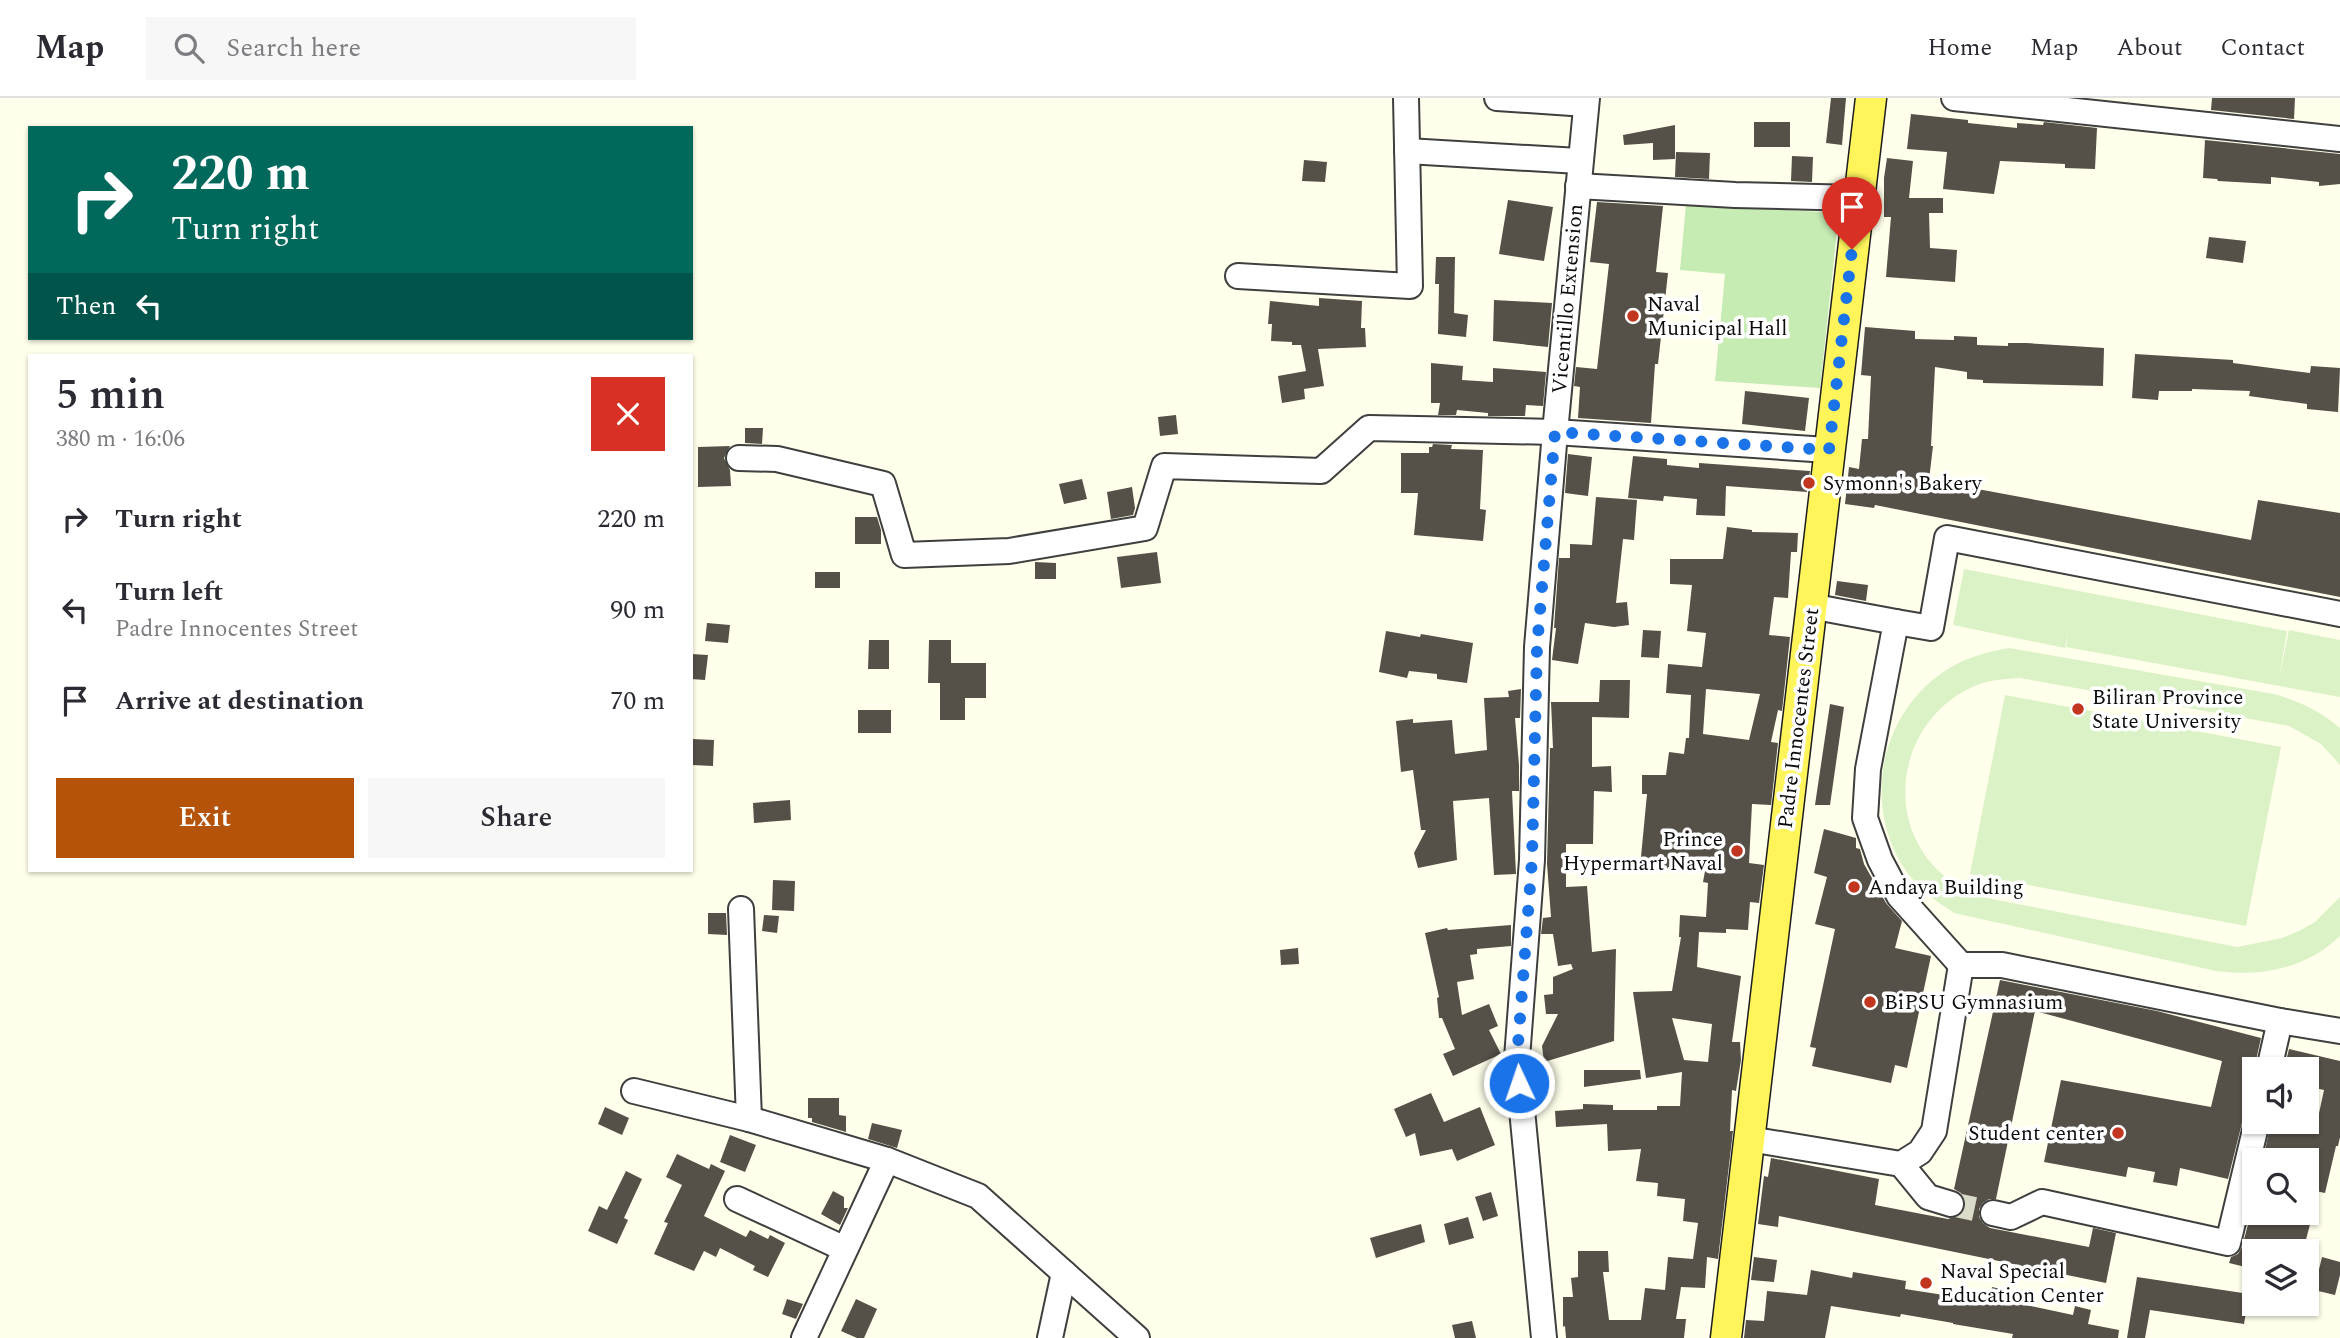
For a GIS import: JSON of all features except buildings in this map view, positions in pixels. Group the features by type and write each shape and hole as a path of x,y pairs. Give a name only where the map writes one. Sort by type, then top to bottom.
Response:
{"main road":[{"name":"Padre Innocentes Street","path":"1726,1338 1871,98"}],"street":[{"path":"1238,276 1410,286 1406,98"},
{"path":"1497,98 1587,101"},
{"path":"1954,98 2340,139"},
{"name":"Vicentillo Extension","path":"1544,1338 1517,1058 1532,860 1537,647 1579,161 1587,101"},
{"path":"1407,152 1579,161"},
{"path":"1578,186 1735,195 1858,198"},
{"path":"739,458 776,459 883,484 904,555 1009,551 1145,528 1164,466 1321,471 1369,428 1555,432 1829,450"},
{"path":"1810,606 1931,628 1947,538 2340,614"},
{"path":"1896,622 1868,768 1865,818 1899,896 1961,965 2002,965 2340,1031"},
{"path":"741,909 749,1119"},
{"path":"1749,1139 1901,1164 1920,1152 1934,1132 1961,965"},
{"path":"2272,1057 2280,1021"},
{"path":"634,1091 749,1119 887,1160 978,1196 1136,1338"},
{"path":"1993,1213 2011,1217 2042,1202 2228,1243 2254,1134"},
{"path":"804,1338 887,1160"},
{"path":"1901,1164 1928,1198 1951,1204"},
{"path":"737,1199 845,1249"},
{"path":"1050,1338 1064,1273"}],"green space":[{"path":"1686,204 1839,213 1820,388 1715,381 1725,274 1680,270"},
{"path":"1964,569 2287,631 2279,679 2289,630 2340,640 2340,697 2066,647 2069,628 2065,648 1953,625"},
{"path":"2009,648 2274,694 2292,700 2317,712 2340,728 2340,765 2321,744 2289,726 2020,678 1983,683 1959,694 1939,710 1924,729 1913,751 1906,775 1910,825 1921,849 1938,871 1977,896 2237,947 2282,938 2299,931 2315,922 2340,897 2340,936 2313,956 2298,963 2266,971 2233,973 1954,913 1928,894 1906,871 1892,845 1884,818 1882,789 1885,761 1893,734 1906,709 1925,687 1948,669 1962,661"},
{"path":"2005,695 2281,747 2246,926 1970,874"}],"tunnel":[{"path":"1951,1204 1993,1213"}],"place":[{"name":"Naval Municipal Hall","path":"1633,316"},
{"name":"Symonn's Bakery","path":"1809,483"},
{"name":"Biliran Province State University","path":"2078,709"},
{"name":"Prince Hypermart Naval","path":"1737,851"},
{"name":"Andaya Building","path":"1854,887"},
{"name":"BiPSU Gymnasium","path":"1870,1002"},
{"name":"Student center","path":"2118,1133"},
{"name":"Naval Special Education Center","path":"1926,1283"}],"route":[{"path":"1519,1083 1517,1058 1532,860 1537,647 1555,432 1829,450 1852,249"}]}
